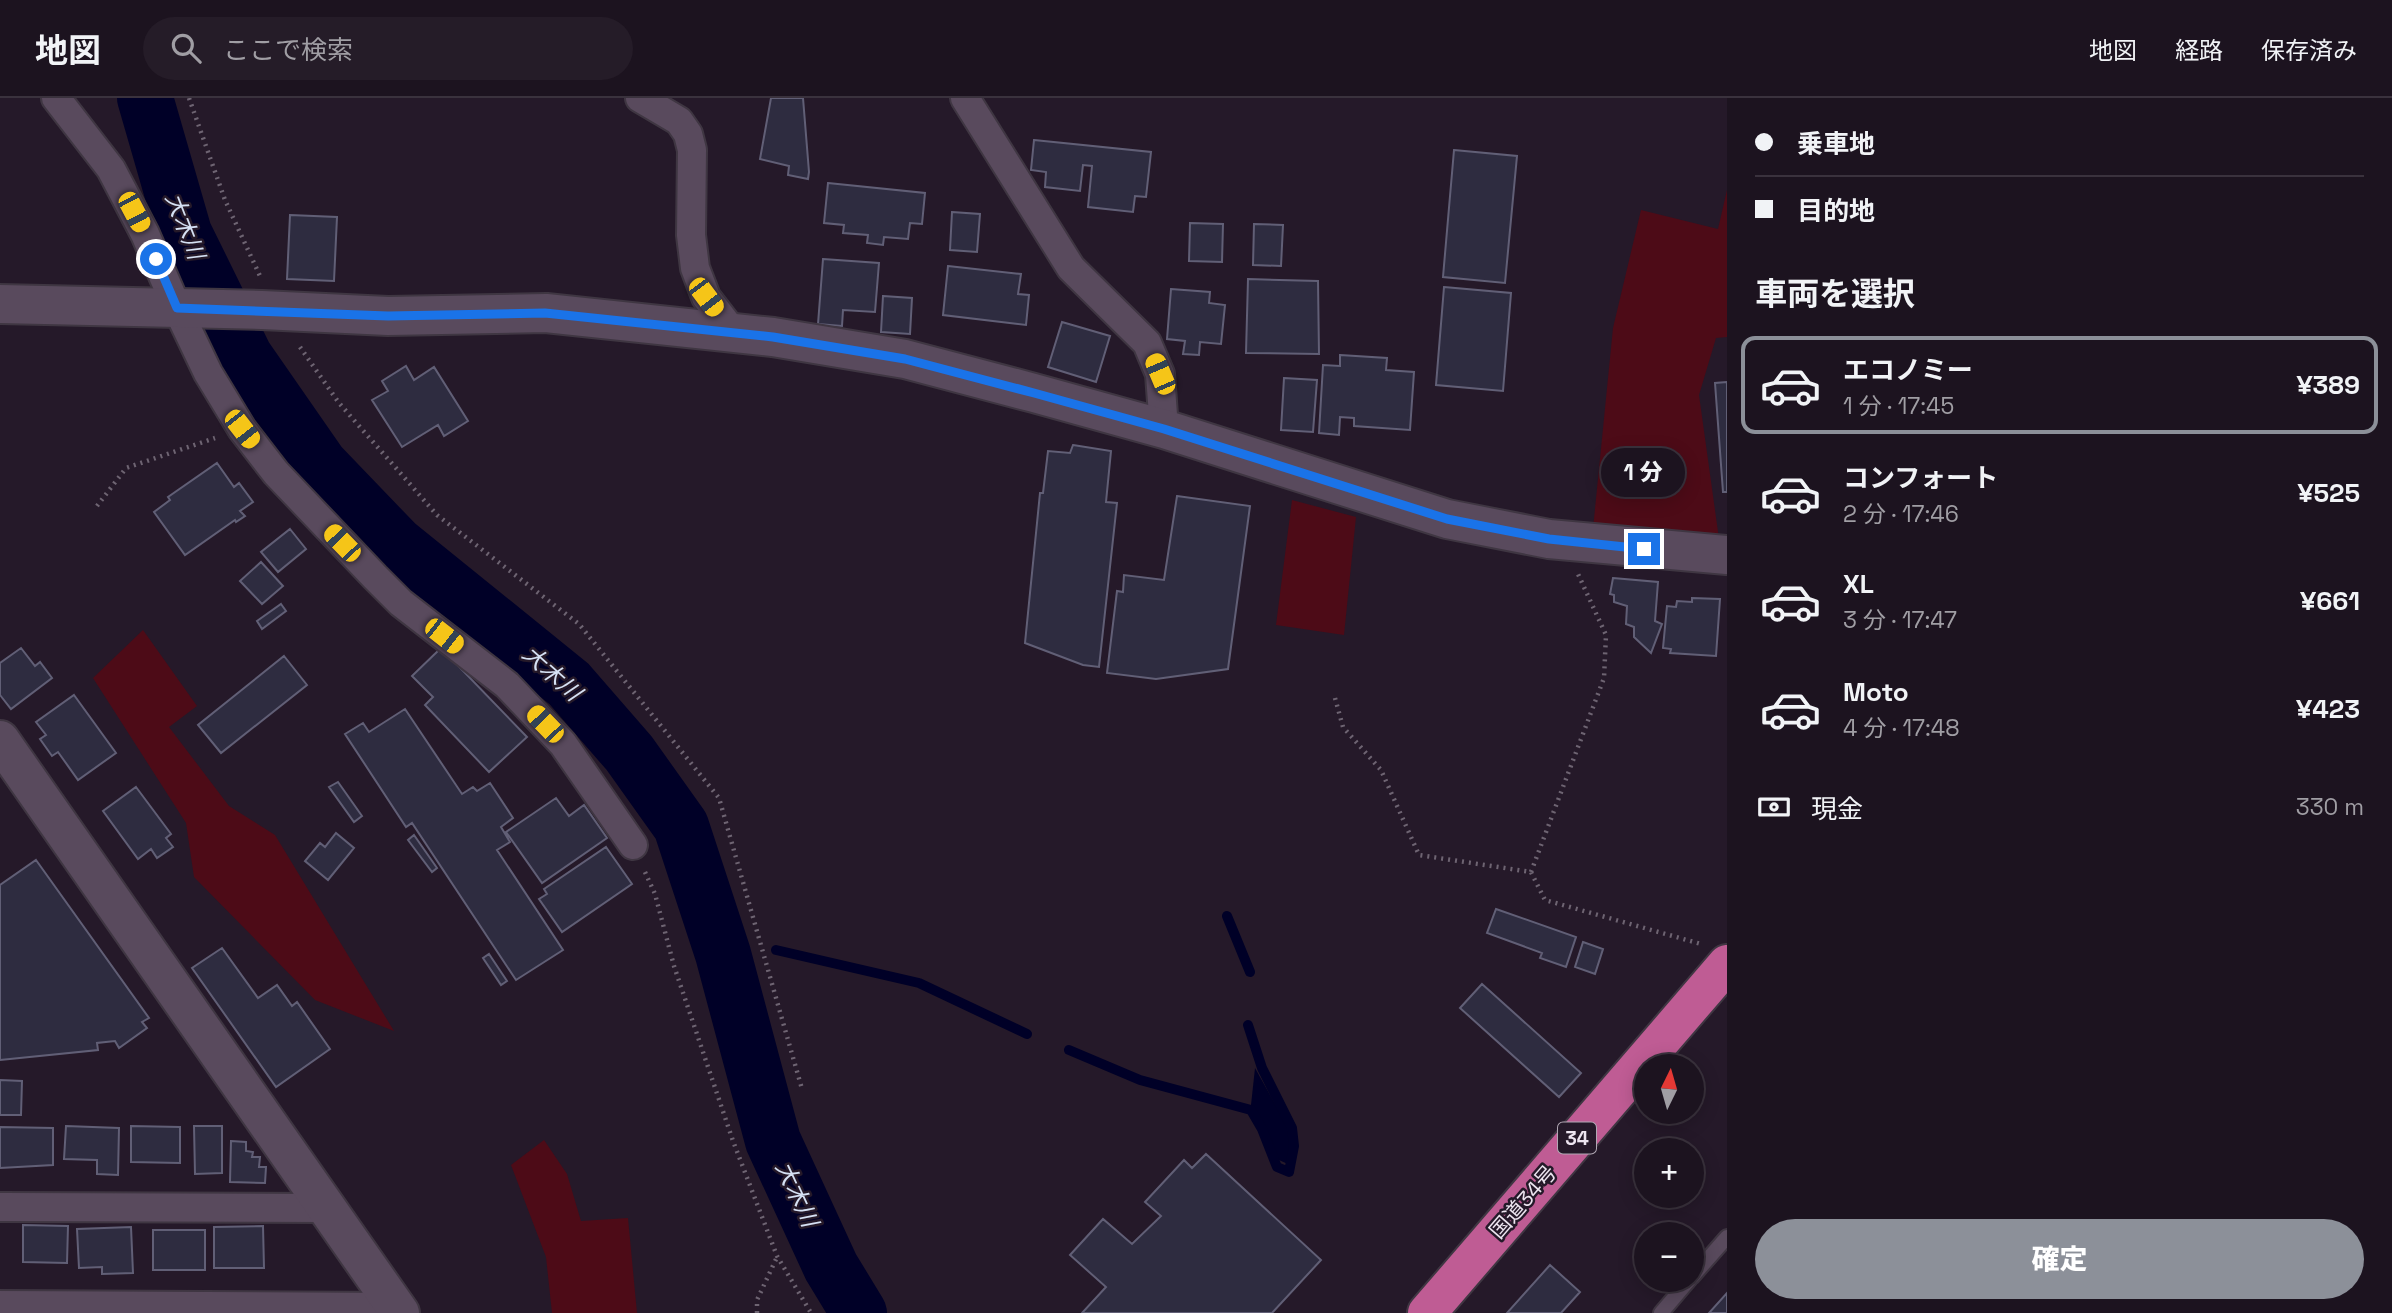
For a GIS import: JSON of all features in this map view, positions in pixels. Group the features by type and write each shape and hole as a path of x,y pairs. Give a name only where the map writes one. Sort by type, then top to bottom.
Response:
{"highway":[{"name":"国道34号","path":"1427,1313 1718,955"}],"street":[{"path":"56,98 111,169 186,309 208,373 242,429 276,473 401,603 507,685 564,744 632,845"},
{"path":"640,98 673,107 688,134 692,150 691,235 695,268 706,297 733,332"},
{"path":"965,98 1071,268 1147,343 1160,374 1164,429"},
{"path":"0,304 269,310 388,316 545,313 733,332 905,359 1164,429 1447,519 1549,539 1727,555"},
{"path":"0,740 398,1310"},
{"path":"0,1207 326,1208"},
{"path":"0,1305 398,1310"}],"lane":[{"path":"1704,1263 1727,1237"},
{"path":"1661,1313 1679,1292"}],"path":[{"path":"189,98 225,200 269,310 339,403 437,515 579,624 719,799 802,1089"},
{"path":"97,506 126,468 242,429"},
{"path":"1583,569 1577,574 1606,635 1604,678 1531,872 1545,900 1718,955"},
{"path":"1335,698 1343,727 1381,770 1419,855 1531,872"},
{"path":"632,845 655,894 674,966 729,1129 777,1256 811,1313"},
{"path":"757,1313 757,1300 777,1256"}],"shaded area":[{"path":"1727,190 1727,337 1716,338 1699,395 1719,539 1593,529 1613,328 1641,210 1718,229"},
{"path":"1292,500 1356,517 1344,635 1276,625"},
{"path":"143,630 197,706 169,727 229,806 275,835 394,1031 315,1000 194,877 186,823 93,678"},
{"path":"544,1140 567,1174 581,1221 628,1218 637,1313 552,1313 546,1257 511,1165"}],"water":[{"path":"1255,1068 1290,1131 1290,1165 1279,1160 1251,1105"}],"building":[{"path":"771,98 803,98 808,179 788,175 789,166 760,159"},
{"path":"1034,140 1151,152 1146,197 1135,196 1133,212 1088,207 1092,166 1083,165 1080,191 1045,187 1046,172 1031,170"},
{"path":"1454,150 1517,156 1505,283 1443,277"},
{"path":"828,183 925,193 922,224 910,223 908,239 884,237 883,245 867,243 868,235 843,233 844,225 824,223"},
{"path":"952,212 980,214 977,252 950,250"},
{"path":"290,215 337,217 334,281 287,279"},
{"path":"1190,223 1223,224 1222,262 1189,261"},
{"path":"1254,224 1283,225 1281,266 1253,265"},
{"path":"823,259 879,263 875,312 843,310 842,326 818,324"},
{"path":"948,266 1021,274 1018,294 1029,295 1026,325 943,315"},
{"path":"1248,279 1318,281 1319,354 1246,353"},
{"path":"1444,287 1511,293 1503,391 1436,385"},
{"path":"1171,289 1210,292 1209,303 1225,305 1221,344 1200,342 1199,355 1183,354 1185,341 1167,339"},
{"path":"883,296 912,298 910,334 881,332"},
{"path":"1062,322 1110,336 1096,382 1048,367"},
{"path":"1340,355 1387,358 1386,370 1414,372 1410,430 1354,426 1354,418 1340,417 1339,435 1319,433 1323,365 1340,366"},
{"path":"406,366 414,380 434,367 468,421 444,436 438,425 402,447 372,400 388,391 382,381"},
{"path":"1284,378 1317,380 1313,432 1281,430"},
{"path":"1727,382 1727,492 1723,492 1715,383"},
{"path":"1073,445 1111,451 1106,502 1117,503 1099,667 1083,665 1025,643 1040,493 1043,493 1048,451 1070,453"},
{"path":"217,463 234,487 239,483 253,502 240,511 245,516 185,555 154,512 170,500 168,497"},
{"path":"1177,496 1250,506 1228,669 1156,679 1107,673 1117,591 1123,592 1124,575 1164,580"},
{"path":"290,529 306,549 278,572 261,552"},
{"path":"261,562 283,586 262,604 240,581"},
{"path":"1613,578 1658,582 1655,621 1662,624 1651,653 1634,637 1634,627 1626,624 1627,606 1614,602 1614,595 1610,594"},
{"path":"1692,598 1720,599 1716,656 1670,653 1671,649 1663,648 1667,606 1676,607 1677,601 1692,602"},
{"path":"281,604 286,611 262,629 257,621"},
{"path":"21,648 35,666 40,662 52,678 11,709 0,695 0,663"},
{"path":"441,648 527,737 489,772 425,705 433,697 412,676"},
{"path":"284,656 307,685 221,753 198,725"},
{"path":"74,695 116,753 78,780 58,752 52,756 40,739 46,735 36,722"},
{"path":"405,709 462,794 473,787 477,791 490,783 513,818 501,827 510,842 497,850 563,950 516,980 412,823 406,827 345,734 363,723 369,732"},
{"path":"338,782 362,816 354,822 329,787"},
{"path":"136,787 171,834 166,838 173,847 157,858 151,849 138,859 103,811"},
{"path":"556,798 569,816 584,805 607,838 542,883 506,832"},
{"path":"336,833 354,848 328,880 305,861 320,843 325,847"},
{"path":"414,835 437,868 432,872 408,840"},
{"path":"606,847 632,884 562,932 539,899 547,894 544,889"},
{"path":"36,860 149,1018 142,1022 147,1028 119,1048 115,1041 97,1043 98,1050 0,1060 0,885"},
{"path":"1496,909 1576,937 1566,967 1540,958 1542,953 1487,933"},
{"path":"1583,942 1603,949 1595,974 1575,967"},
{"path":"222,948 258,998 277,985 292,1006 297,1002 330,1049 276,1087 192,968"},
{"path":"489,954 507,981 501,985 483,958"},
{"path":"1482,984 1581,1073 1559,1097 1460,1008"},
{"path":"0,1080 22,1081 21,1115 0,1115"},
{"path":"66,1126 119,1128 118,1175 97,1174 97,1160 64,1159"},
{"path":"131,1126 180,1127 180,1163 131,1162"},
{"path":"194,1126 222,1126 222,1173 195,1174"},
{"path":"0,1127 53,1128 53,1165 0,1168"},
{"path":"231,1141 246,1142 246,1151 253,1152 252,1157 260,1157 259,1167 266,1167 265,1183 230,1182"},
{"path":"1206,1154 1321,1260 1272,1313 1082,1313 1106,1287 1070,1255 1103,1219 1132,1244 1161,1216 1145,1202 1184,1160 1192,1168"},
{"path":"23,1225 68,1226 67,1263 23,1262"},
{"path":"263,1226 264,1268 214,1268 214,1227"},
{"path":"131,1227 133,1273 102,1274 102,1267 79,1268 77,1229"},
{"path":"153,1230 205,1230 205,1270 153,1270"},
{"path":"1550,1265 1580,1292 1561,1313 1507,1313"},
{"path":"1727,1293 1727,1313 1709,1313"}],"waterway":[{"name":"大木川","path":"145,98 184,233 245,357 320,465 396,544 569,684 629,753 681,826 723,954 773,1141 831,1267 859,1313"},
{"path":"1227,916 1250,972"},
{"path":"776,950 919,983 1027,1034"},
{"path":"1069,1050 1140,1080 1251,1110 1262,1129 1277,1167 1289,1172 1294,1146 1292,1128 1262,1068 1248,1025"}],"route":[{"path":"156,259 177,308 388,316 545,313 773,337 905,359 1164,429 1447,519 1549,539 1644,549"}]}
